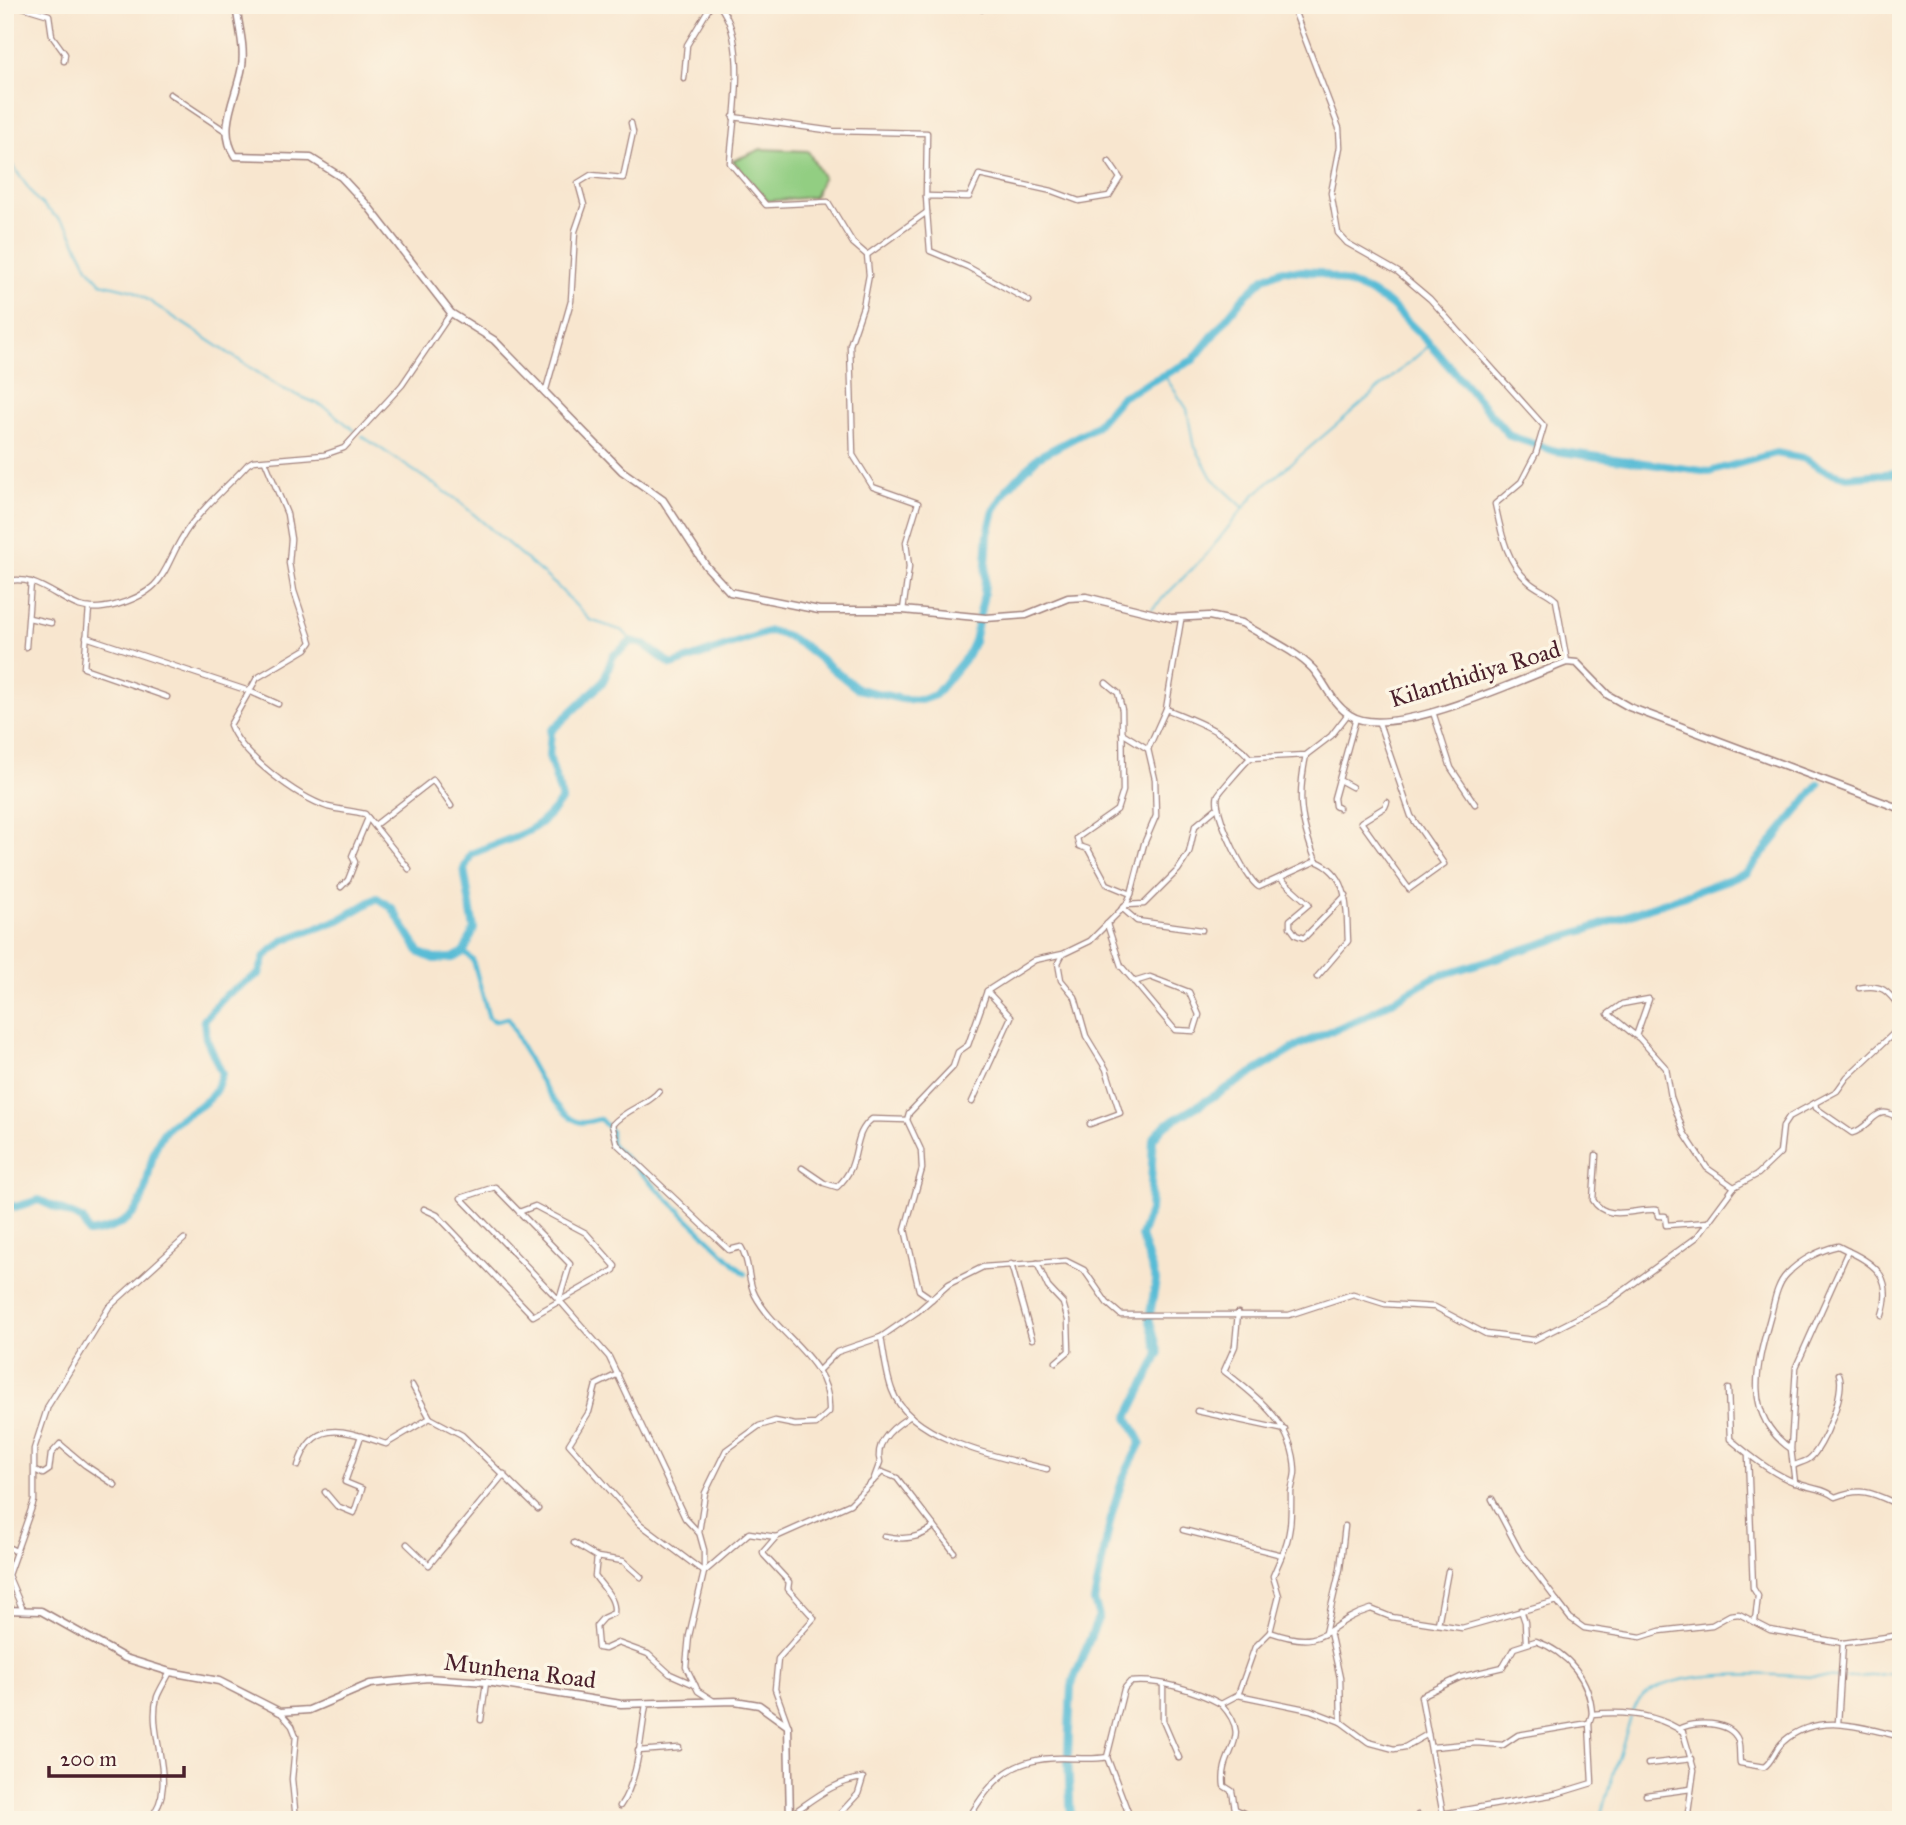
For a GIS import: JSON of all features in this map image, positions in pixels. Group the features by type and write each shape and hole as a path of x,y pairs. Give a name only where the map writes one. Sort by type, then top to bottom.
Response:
{"street":[{"path":"16,5 49,15 52,36 65,54 64,61"},
{"path":"5,582 18,579 32,582 89,607 107,608 132,601 156,586 190,526 248,464 324,455 344,448 402,385 435,332 451,313 368,206 341,177 311,158 235,156 229,146 228,132 232,95 242,68 236,5"},
{"path":"684,79 687,44 711,5"},
{"path":"719,5 731,19 737,45 730,163 766,205 828,202 853,243 867,256 869,275 863,307 850,345 853,455 873,487 918,503 906,542 909,566 903,610"},
{"path":"1292,5 1339,128 1339,155 1332,193 1338,233 1348,243 1398,272 1430,299 1544,426 1536,453 1518,486 1495,504 1504,541 1517,568 1527,581 1556,600 1567,662"},
{"path":"170,94 228,132"},
{"path":"733,117 819,130 897,135 928,133 926,196 930,251 968,267 1029,301"},
{"path":"545,394 571,301 575,231 584,205 578,183 591,176 623,177 633,132 631,123"},
{"path":"926,196 968,197 979,175 1052,191 1079,201 1109,196 1120,178 1109,162"},
{"path":"867,256 927,212"},
{"name":"Kilanthidiya Road","path":"451,313 494,340 622,471 663,500 706,566 730,592 750,599 784,601 819,610 903,610 986,618 1026,615 1068,598 1086,597 1181,620 1209,616 1242,622 1311,667 1348,714 1380,723 1433,712 1567,662 1582,665 1608,695 1629,707 1901,809"},
{"path":"265,461 288,514 289,563 294,592 311,642 306,649 257,678 230,720 235,737 264,768 315,801 329,807 365,814 409,869"},
{"path":"26,647 32,582"},
{"path":"89,607 84,668 167,697"},
{"path":"29,618 51,623"},
{"path":"907,1120 916,1105 927,1097 953,1067 958,1052 968,1045 987,991 1035,960 1063,954 1090,941 1124,906 1131,894 1144,844 1156,816 1155,779 1148,749 1166,709 1181,620"},
{"path":"86,637 250,691 278,704"},
{"path":"1106,683 1118,693 1123,791 1117,810 1077,838 1079,846 1088,849 1107,884 1131,894"},
{"path":"1166,709 1208,726 1240,747 1250,758"},
{"path":"1433,712 1451,768 1475,804"},
{"path":"1317,977 1348,941 1345,887 1328,866 1316,862 1259,887 1252,883 1239,861 1218,807 1218,794 1250,758 1307,755 1331,736 1348,714"},
{"path":"1339,808 1335,806 1334,798 1341,782 1356,718"},
{"path":"1380,723 1411,816 1444,864 1409,888 1361,822 1385,807 1387,802"},
{"path":"1122,733 1148,749"},
{"path":"1307,755 1299,792 1302,825 1316,862"},
{"path":"375,825 433,780 451,806"},
{"path":"1341,782 1352,787"},
{"path":"1124,906 1144,904 1178,870 1189,853 1195,826 1218,807"},
{"path":"341,887 348,880 355,862 352,856 368,818"},
{"path":"1280,878 1309,904 1290,919 1290,927 1296,935 1304,938 1346,895"},
{"path":"1124,906 1137,922 1202,930"},
{"path":"1107,924 1121,966 1134,982 1175,1030 1194,1031 1199,1015 1189,992 1150,976 1134,982"},
{"path":"1063,954 1058,963 1061,980 1075,997 1086,1036 1106,1069 1120,1113 1090,1124"},
{"path":"1859,988 1874,985 1884,988 1901,1009"},
{"path":"972,1102 1012,1017 987,991"},
{"path":"1894,998 1901,992"},
{"path":"1636,1036 1646,1012 1648,999 1622,1004 1608,1014 1636,1036 1666,1068 1671,1097 1684,1133 1697,1149 1703,1162 1734,1187"},
{"path":"820,1369 837,1352 881,1337 949,1284 983,1267 1066,1261 1084,1270 1107,1303 1121,1315 1289,1315 1353,1294 1385,1304 1435,1307 1486,1334 1534,1340 1608,1303 1697,1237 1734,1187 1758,1174 1780,1153 1785,1122 1837,1091 1847,1077 1894,1034 1901,1020"},
{"path":"659,1091 654,1098 622,1113 612,1125 617,1144 729,1250 740,1247 754,1293 771,1320 820,1369 830,1398 829,1412 816,1424 795,1425 775,1421 760,1426 726,1450 705,1493 699,1532"},
{"path":"1815,1103 1816,1108 1852,1133 1877,1114 1890,1113 1901,1121"},
{"path":"802,1168 824,1183 837,1187 854,1166 862,1127 872,1119 907,1120"},
{"path":"907,1120 921,1150 922,1169 905,1229 919,1290 932,1299"},
{"path":"1596,1155 1593,1200 1606,1212 1657,1210 1658,1216 1665,1216 1666,1225 1709,1222"},
{"path":"559,1300 570,1264 495,1187 461,1198 559,1300 609,1357 685,1518 699,1532 705,1550 704,1572 689,1636 686,1667 695,1686"},
{"path":"424,1209 437,1214 533,1316 614,1270 615,1266 586,1233 535,1206 519,1212"},
{"path":"22,1608 8,1575 34,1501 34,1449 48,1406 109,1307 184,1239"},
{"path":"1791,1449 1770,1432 1758,1403 1757,1376 1779,1287 1787,1274 1824,1249 1838,1246 1874,1264 1886,1288 1882,1315"},
{"path":"1795,1483 1791,1449 1796,1367 1848,1251"},
{"path":"1037,1263 1048,1287 1063,1303 1068,1320 1069,1351 1056,1362"},
{"path":"1011,1264 1032,1339"},
{"path":"1238,1313 1238,1334 1224,1371 1269,1406 1273,1420 1285,1430 1290,1440 1295,1472 1291,1490 1293,1520 1282,1555 1274,1569 1279,1596 1270,1632 1255,1647 1238,1695"},
{"path":"881,1337 892,1392 909,1418 948,1439 1047,1469"},
{"path":"618,1374 596,1385 589,1412 569,1444 640,1524 704,1572"},
{"path":"1793,1465 1811,1458 1832,1419 1843,1383 1839,1374"},
{"path":"412,1385 430,1419 462,1434 538,1509"},
{"path":"1728,1390 1730,1439 1748,1455 1795,1483 1825,1489 1835,1497 1850,1491 1868,1491 1901,1506"},
{"path":"1197,1411 1285,1430"},
{"path":"872,1485 880,1462 878,1455 881,1446 892,1427 909,1418"},
{"path":"298,1466 303,1450 319,1433 340,1429 386,1444 430,1419"},
{"path":"325,1492 337,1506 354,1513 362,1489 345,1482 361,1436"},
{"path":"35,1470 43,1474 49,1470 51,1454 60,1444 85,1465 116,1485"},
{"path":"1748,1455 1753,1588 1758,1596 1755,1621"},
{"path":"790,1818 788,1726 775,1689 778,1659 814,1618 788,1589 789,1582 763,1552 776,1538 850,1504 872,1485 882,1472 897,1478 954,1552"},
{"path":"407,1544 429,1565 504,1474"},
{"path":"1492,1499 1518,1550 1570,1618 1584,1628 1641,1637 1712,1625 1730,1615 1739,1614 1770,1630 1843,1643 1901,1635"},
{"path":"884,1536 912,1538 927,1533 934,1526"},
{"path":"1341,1722 1340,1678 1327,1633 1340,1569 1345,1526"},
{"path":"1183,1531 1282,1555"},
{"path":"704,1572 749,1533 776,1538"},
{"path":"574,1543 597,1557 623,1561 641,1577"},
{"path":"5,1546 16,1551"},
{"path":"597,1557 595,1577 609,1593 615,1609 614,1613 603,1618 596,1626 598,1648 605,1649 618,1643 648,1654 670,1674 695,1686 712,1700"},
{"path":"1438,1624 1448,1571"},
{"path":"1270,1632 1302,1642 1327,1633 1371,1609 1391,1617 1462,1628 1502,1619 1521,1610 1557,1601"},
{"path":"5,1610 22,1608 41,1611 125,1658 170,1672 219,1681 280,1712 292,1726 296,1736 292,1779 296,1820"},
{"path":"1521,1610 1525,1622 1526,1643"},
{"path":"1526,1643 1545,1644 1580,1672 1587,1684 1592,1714 1589,1723 1592,1783 1556,1794 1443,1817 1433,1747 1421,1696 1461,1677 1503,1667 1514,1648 1526,1643"},
{"path":"1838,1723 1843,1643"},
{"path":"149,1820 157,1807 164,1769 156,1735 157,1698 170,1672"},
{"name":"Munhena Road","path":"280,1712 309,1710 370,1684 428,1678 486,1682 621,1704 712,1700 759,1705 788,1726"},
{"path":"481,1720 486,1682"},
{"path":"1128,1820 1128,1812 1108,1757 1124,1689 1130,1682 1163,1684 1205,1695 1221,1704 1234,1718 1237,1733 1235,1748 1222,1770 1224,1786 1232,1791 1235,1810 1258,1820"},
{"path":"1163,1684 1163,1721 1180,1758"},
{"path":"1221,1704 1238,1695 1310,1710 1341,1722 1368,1742 1394,1749 1405,1747 1428,1734"},
{"path":"620,1806 628,1795 646,1704"},
{"path":"1592,1714 1649,1717 1684,1732 1692,1759 1687,1818 1646,1820"},
{"path":"1433,1747 1476,1743 1503,1745 1518,1735 1589,1723"},
{"path":"1678,1729 1689,1723 1709,1724 1730,1730 1738,1740 1740,1763 1764,1767 1782,1742 1797,1733 1838,1723 1901,1737"},
{"path":"638,1751 679,1748"},
{"path":"968,1820 984,1792 999,1778 1028,1760 1108,1757"},
{"path":"1648,1764 1692,1759"},
{"path":"790,1818 830,1788 846,1780 863,1778 858,1794 835,1820"},
{"path":"1646,1795 1691,1789"}],"green space":[{"path":"761,149 808,151 823,177 814,197 768,201 733,161"}],"waterway":[{"path":"5,155 37,200 68,227 89,269 101,283 134,291 283,389 325,407 355,431"},
{"path":"5,1203 15,1207 39,1200 83,1220 88,1233 113,1227 129,1217 139,1205 145,1190 158,1141 169,1126 209,1099 216,1090 222,1074 206,1038 204,1020 226,995 259,974 265,956 284,940 339,920 377,898 392,908 420,953 434,959 453,958 464,952 474,929 464,869 471,854 532,829 552,812 562,799 549,756 551,731 603,682 613,656 632,641 645,645 672,665 770,631 787,636 804,646 858,689 902,699 921,700 935,695 967,656 974,641 984,594 988,534 994,510 1007,489 1038,457 1095,427 1121,397 1193,360 1243,298 1264,278 1283,270 1318,272 1368,291 1391,305 1428,342 1510,436 1555,451 1709,472 1776,453 1803,458 1826,471 1847,477 1896,473 1901,476"},
{"path":"1152,609 1206,555 1255,494 1430,345"},
{"path":"1164,375 1187,409 1193,443 1212,478 1243,507"},
{"path":"362,436 456,499 557,586 590,620 623,631 632,641"},
{"path":"1150,1314 1156,1281 1141,1236 1150,1211 1153,1139 1164,1126 1301,1044 1362,1018 1435,977 1589,929 1747,873 1819,784"},
{"path":"464,952 473,960 489,1018 495,1021 508,1018 538,1076 558,1106 579,1122 600,1119 611,1131 611,1144 745,1274"},
{"path":"1068,1754 1071,1686 1099,1616 1094,1601 1112,1513 1123,1478 1141,1442 1128,1417 1159,1354 1149,1318"},
{"path":"1633,1712 1645,1695 1667,1684 1696,1677 1764,1675 1847,1678 1901,1672"},
{"path":"1599,1820 1631,1717"},
{"path":"1068,1760 1071,1820"}]}
